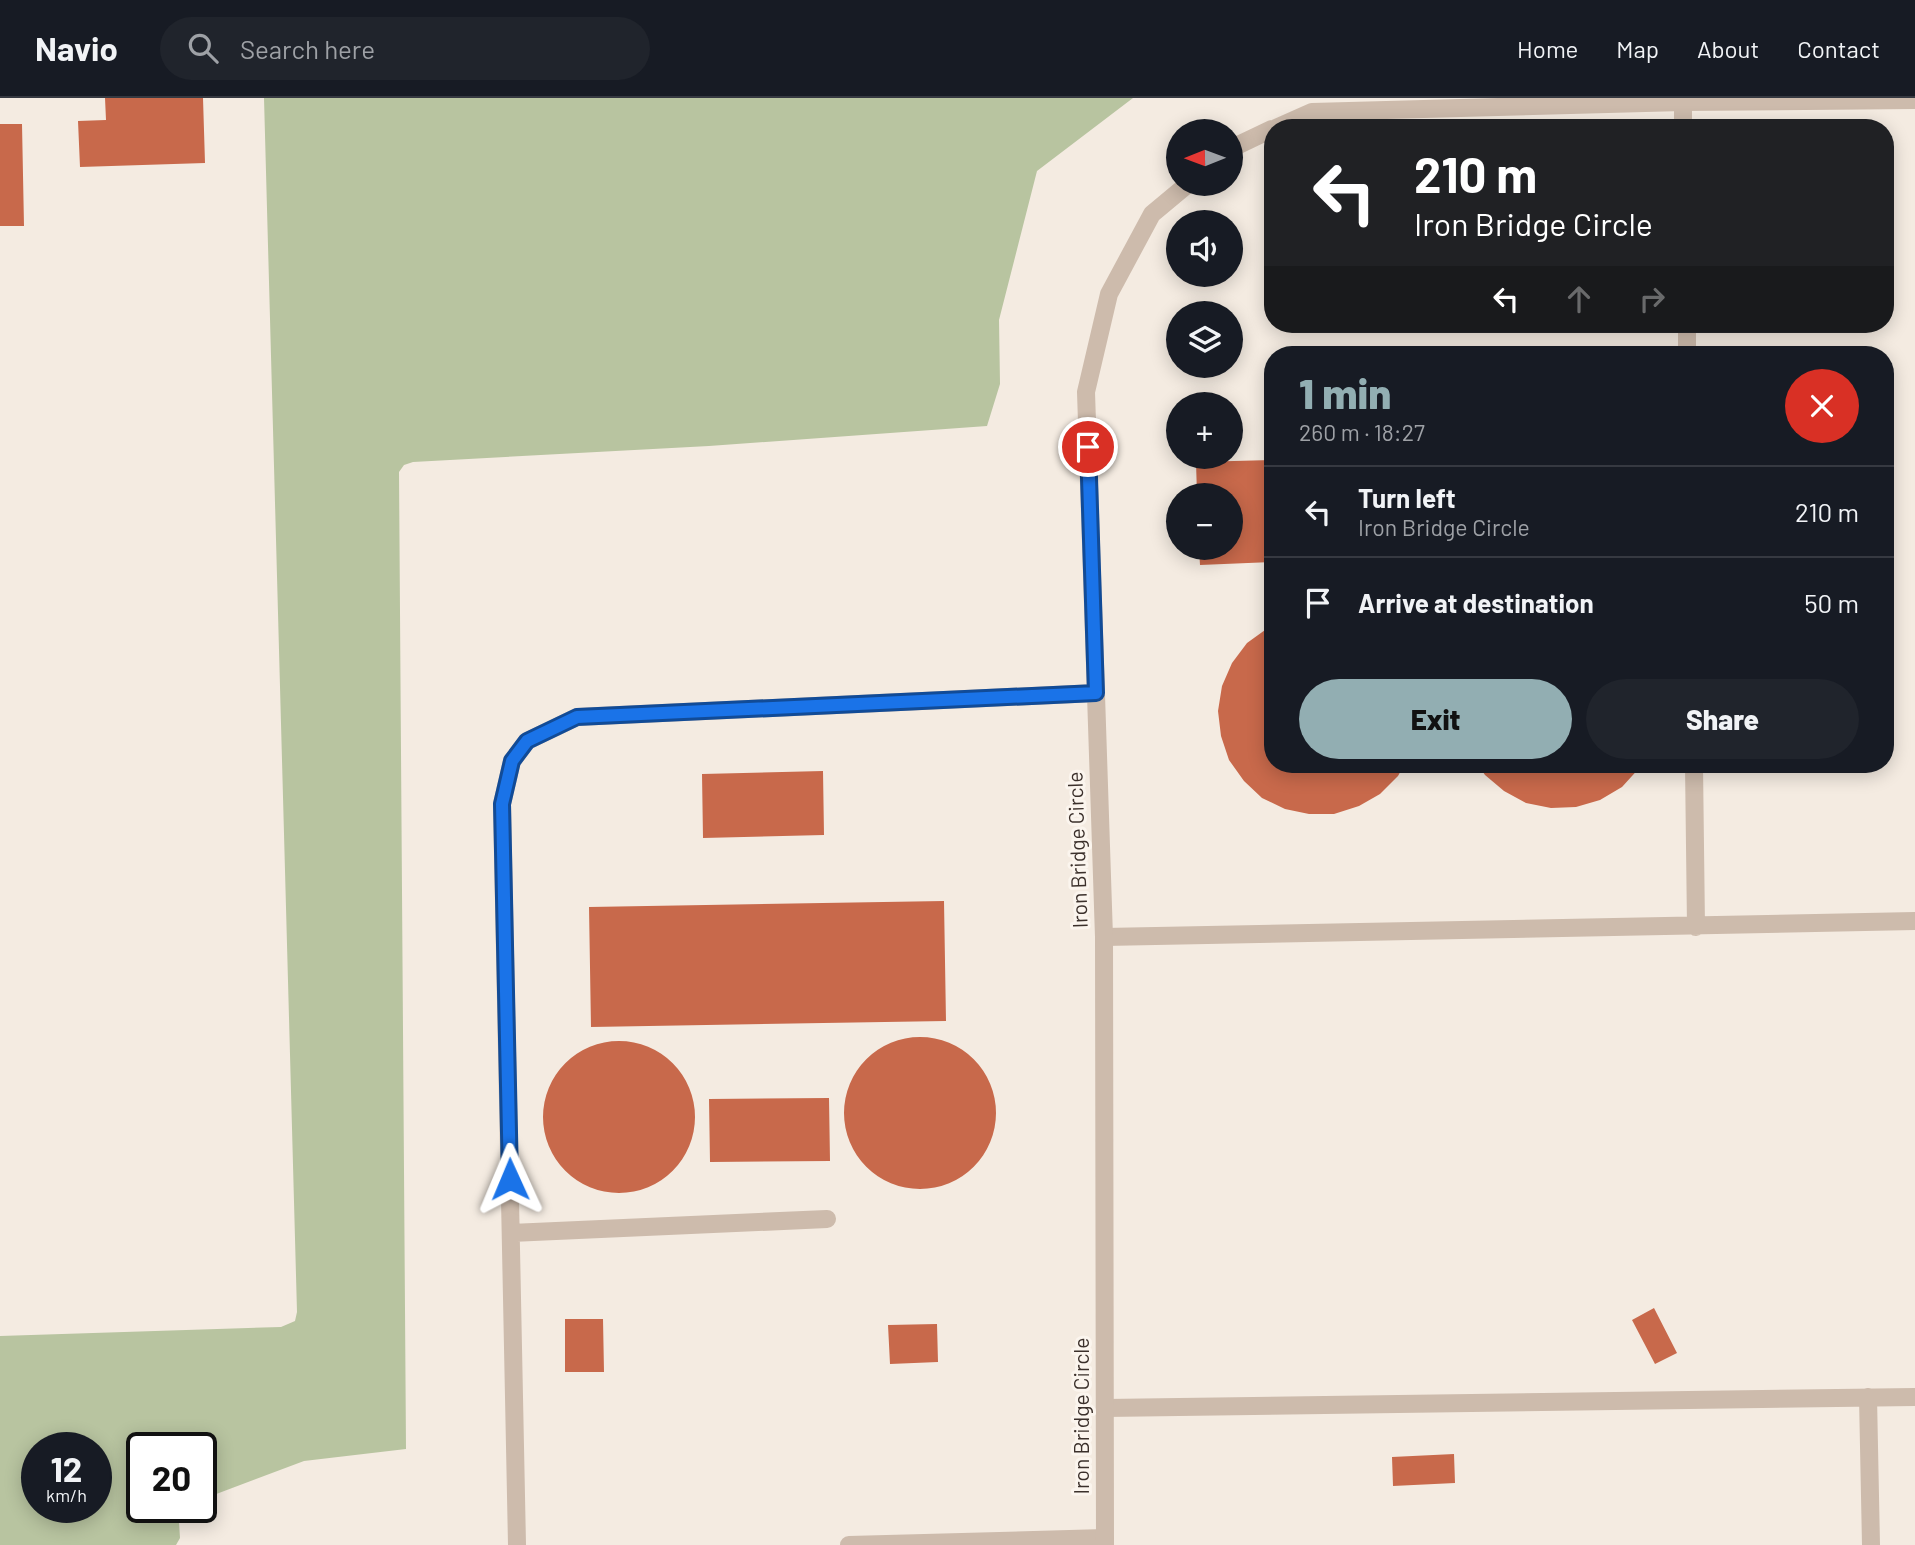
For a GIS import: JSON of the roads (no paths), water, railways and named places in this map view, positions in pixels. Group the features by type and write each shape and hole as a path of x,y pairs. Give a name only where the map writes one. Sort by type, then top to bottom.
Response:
{"street":[{"path":"1296,119 1312,112 1683,102 1915,100"},
{"path":"1683,102 1684,119"},
{"path":"1243,143 1264,134"},
{"name":"Iron Bridge Circle","path":"1105,1541 1104,937 1087,392 1109,294 1152,214 1174,196"},
{"path":"517,1545 502,804 512,761 527,741 577,717 1096,693"},
{"path":"1694,773 1696,926"},
{"path":"1104,937 1915,921"},
{"path":"511,1233 827,1219"},
{"path":"1868,1397 1871,1545"},
{"path":"1105,1408 1915,1397"},
{"path":"849,1545 1105,1541"}]}
